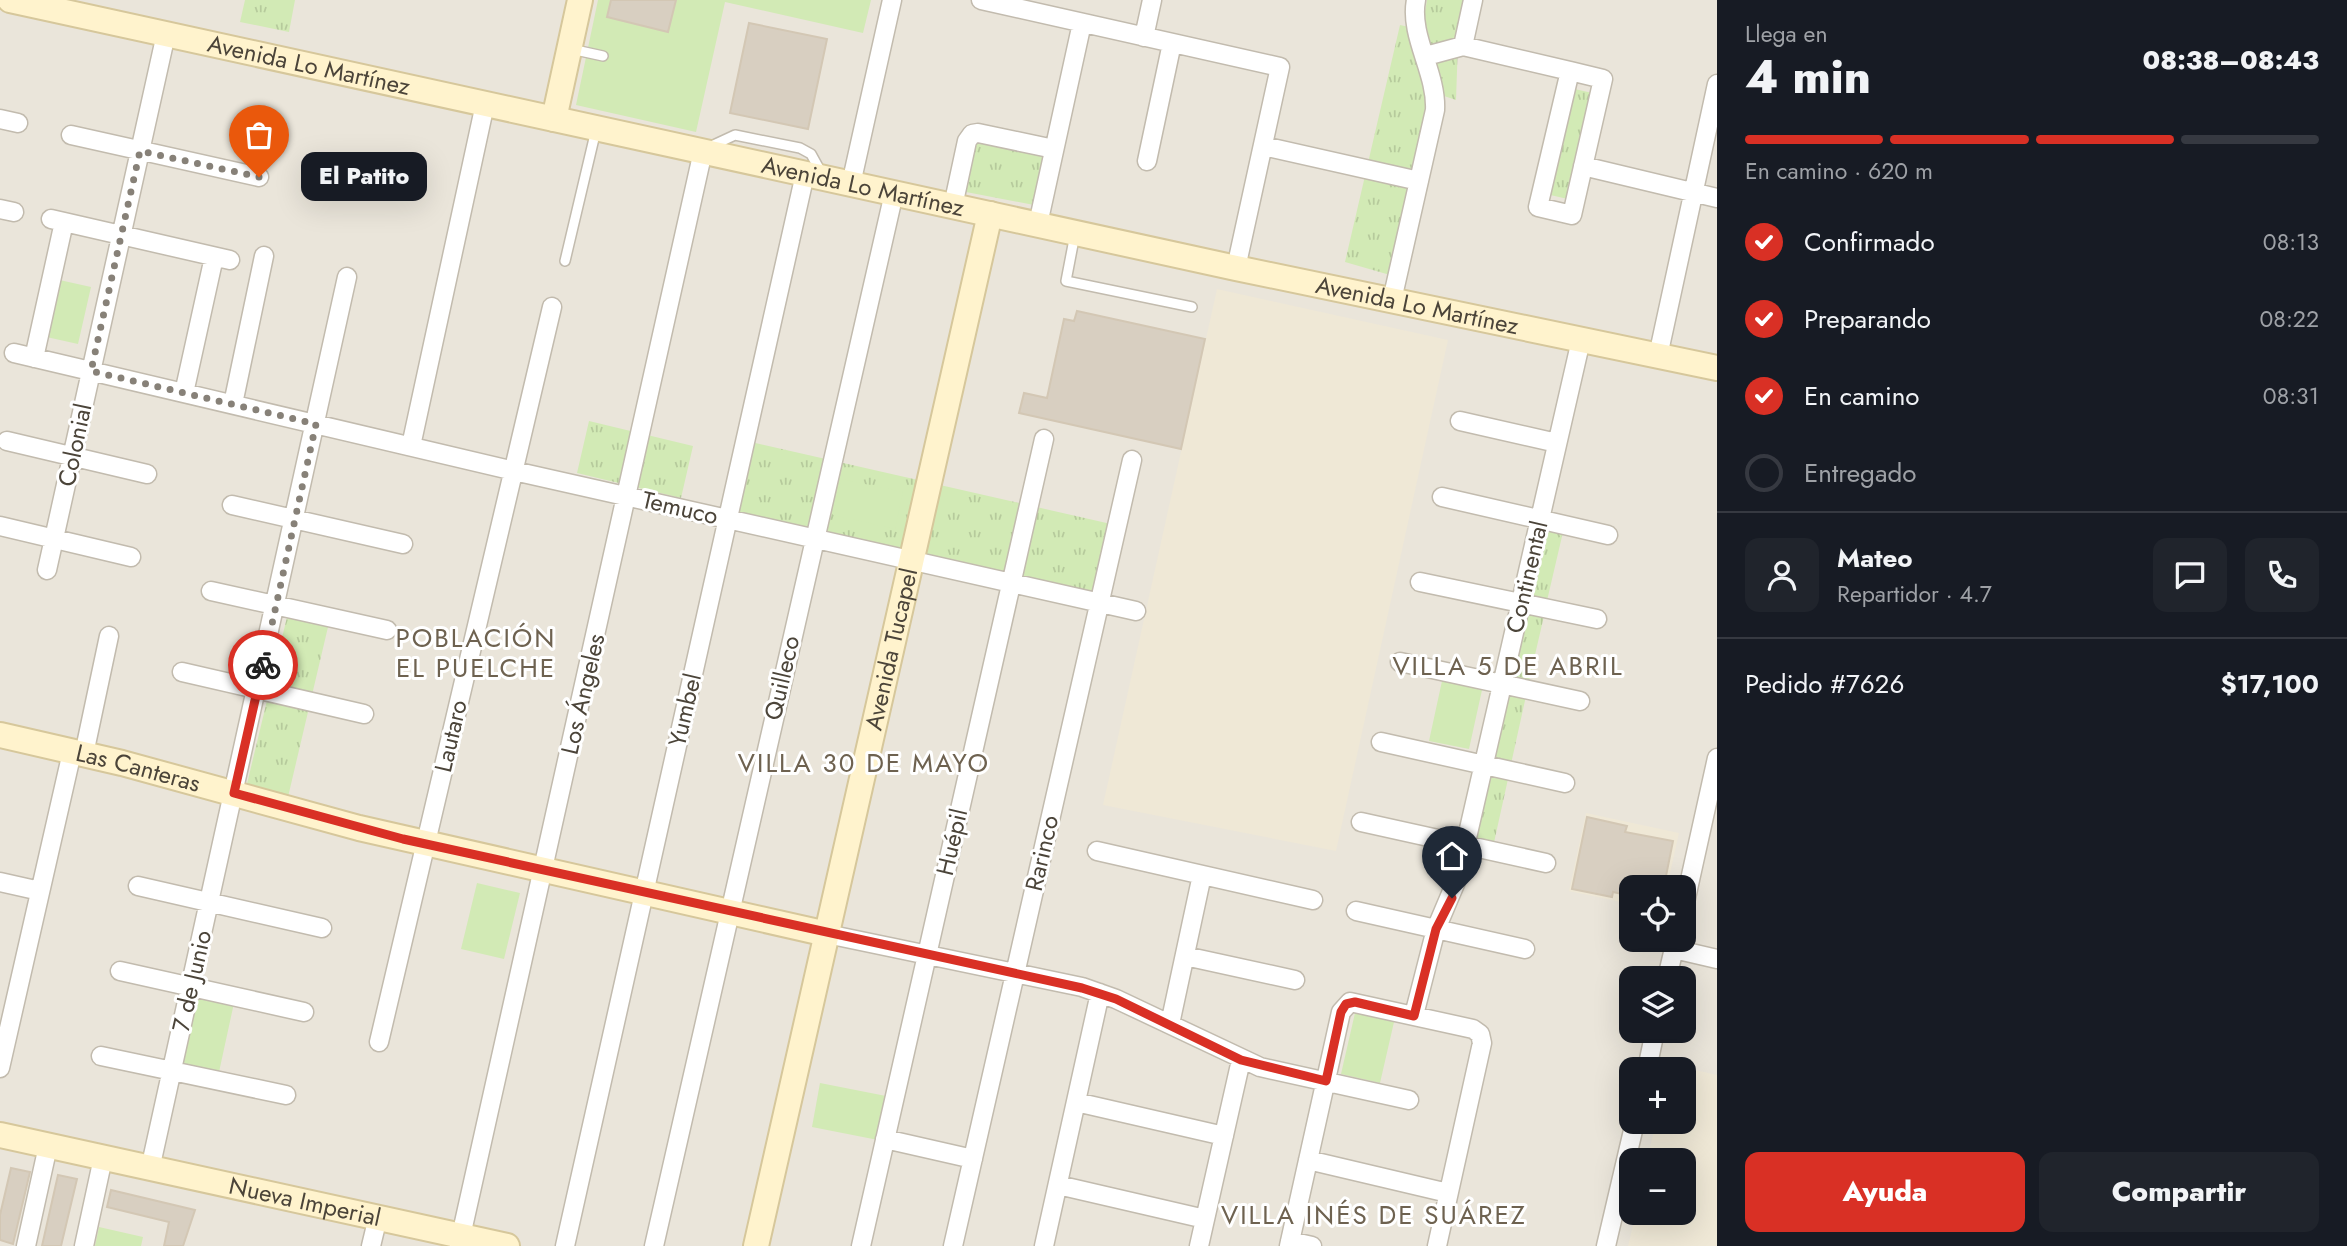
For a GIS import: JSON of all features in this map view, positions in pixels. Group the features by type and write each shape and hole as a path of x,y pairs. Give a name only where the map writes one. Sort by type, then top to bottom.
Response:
{"street":[{"name":"Avenida Lo Martínez","path":"10,0 1236,268 1717,368"},
{"path":"554,119 580,0"},
{"path":"851,184 892,0"},
{"path":"981,0 1280,67 1236,268"},
{"path":"1144,37 1152,0"},
{"path":"1392,300 1435,110 1434,87 1415,20 1416,0"},
{"path":"1463,46 1473,0"},
{"path":"1038,224 1082,23"},
{"name":"Colonial","path":"47,570 166,34"},
{"path":"1147,161 1172,43"},
{"path":"1426,56 1463,46 1570,71 1603,79 1572,215 1538,208 1570,71"},
{"path":"1658,356 1717,84"},
{"path":"411,446 485,104"},
{"path":"953,206 967,141 972,134 1054,149"},
{"path":"71,135 259,177"},
{"path":"1263,146 1419,181"},
{"name":"Los Ángeles","path":"460,1241 703,151"},
{"path":"1583,166 1717,198"},
{"name":"Yumbel","path":"565,1246 728,519 815,176"},
{"name":"Quilleco","path":"654,1246 894,193"},
{"name":"Avenida Tucapel","path":"756,1246 990,214"},
{"path":"34,358 58,220 222,258 184,393"},
{"path":"228,403 264,256"},
{"name":"7 de Junio","path":"150,1169 347,277"},
{"name":"Lautaro","path":"379,1042 552,307"},
{"name":"Continental","path":"1414,1016 1436,929 1455,888 1581,340"},
{"name":"Temuco","path":"13,353 514,471 1136,611"},
{"path":"1460,421 1557,443"},
{"name":"Huépil","path":"861,1246 1044,439"},
{"path":"8,441 147,474"},
{"name":"Rarinco","path":"953,1246 1132,460"},
{"path":"1442,497 1608,535"},
{"path":"232,505 403,544"},
{"path":"0,526 131,556"},
{"path":"1420,582 1597,619"},
{"path":"211,591 387,630"},
{"path":"0,1068 7,1008 108,636"},
{"path":"1400,662 1580,701"},
{"path":"182,672 364,714"},
{"name":"Las Canteras","path":"0,736 78,753 426,844 1100,993 1241,1060 1409,1100"},
{"path":"1381,742 1565,783"},
{"path":"1691,875 1717,758"},
{"path":"1361,821 1546,863"},
{"path":"1097,852 1313,900"},
{"path":"1170,1024 1202,875"},
{"path":"0,882 40,891"},
{"path":"138,886 322,928"},
{"path":"1356,911 1525,949"},
{"path":"1696,952 1717,959"},
{"path":"1185,956 1295,980"},
{"path":"120,971 304,1012"},
{"path":"1044,1246 1100,993"},
{"path":"1312,1246 1290,1244 1341,1012 1346,1004 1355,1002 1473,1028 1480,1034 1482,1043 1437,1246"},
{"path":"101,1056 286,1095"},
{"path":"1199,1246 1241,1060"},
{"path":"1076,1102 1224,1136"},
{"path":"1606,1246 1632,1134"},
{"name":"Nueva Imperial","path":"0,1135 378,1217 460,1241 507,1246"},
{"path":"885,1139 973,1159"},
{"path":"26,1246 48,1146"},
{"path":"84,1246 103,1158"},
{"path":"1308,1160 1448,1193"},
{"path":"1058,1185 1205,1219"},
{"path":"372,1246 378,1217"}],"lane":[{"path":"570,49 603,56"},
{"path":"565,261 596,128"},
{"path":"1075,233 1066,281 1192,307"}],"shaded area":[{"path":"0,0 1717,0 1717,1246 0,1246"},
{"path":"1217,289 1448,340 1336,851 1103,805"},
{"path":"1586,813 1679,833 1670,875 1619,875 1619,901 1569,891"},
{"path":"1696,1070 1717,1075 1717,1246 1628,1246 1633,1225 1696,1225 1696,1148 1650,1148 1653,1134 1696,1134"}],"green space":[{"path":"245,0 295,0 289,32 240,22"},
{"path":"598,0 871,0 863,33 725,2 696,132 576,105"},
{"path":"1427,0 1467,0 1458,42 1456,100 1444,96 1424,17"},
{"path":"1400,25 1409,27 1422,57 1426,107 1390,275 1345,262"},
{"path":"1570,88 1597,94 1572,200 1546,194"},
{"path":"975,142 1043,154 1034,205 966,192"},
{"path":"55,279 91,287 78,344 42,336"},
{"path":"589,421 693,446 681,498 577,473"},
{"path":"751,442 1111,524 1095,593 733,517"},
{"path":"841,479 903,492 895,529 833,515"},
{"path":"1543,528 1563,532 1546,605 1527,600"},
{"path":"1525,613 1544,616 1528,685 1510,681"},
{"path":"287,617 328,627 288,797 246,788"},
{"path":"1442,681 1482,690 1469,749 1429,741"},
{"path":"1508,692 1526,696 1511,764 1493,760"},
{"path":"1489,775 1508,779 1493,847 1474,843"},
{"path":"477,883 520,893 504,959 461,949"},
{"path":"198,995 234,1003 219,1072 183,1064"},
{"path":"1355,1013 1394,1022 1380,1083 1341,1074"},
{"path":"820,1083 886,1096 878,1140 812,1127"},
{"path":"99,1227 143,1237 141,1246 95,1246"}],"building":[{"path":"611,0 676,0 668,32 607,17"},
{"path":"749,23 827,39 808,129 730,113"},
{"path":"1077,311 1205,339 1181,449 1019,413 1024,393 1047,398 1064,319 1074,321"},
{"path":"1587,817 1627,826 1625,832 1673,841 1666,875 1619,875 1619,893 1613,892 1612,897 1572,889"},
{"path":"11,1168 30,1172 13,1244 0,1240 0,1215"},
{"path":"58,1175 77,1179 61,1246 42,1246"},
{"path":"111,1190 195,1210 183,1246 164,1246 169,1222 107,1207"}],"way so far":[{"path":"259,177 140,151 91,371 316,424 263,665"}],"place":[{"name":"El Patito","path":"259,177"}],"district":[{"name":"POBLACIÓN EL PUELCHE","path":"476,653"},
{"name":"VILLA 5 DE ABRIL","path":"1508,666"},
{"name":"VILLA 30 DE MAYO","path":"864,763"},
{"name":"VILLA INÉS DE SUÁREZ","path":"1374,1215"}],"route":[{"path":"263,665 234,793 403,839 1082,988 1116,999 1241,1060 1326,1081 1342,1007 1346,1004 1355,1002 1414,1016 1436,929 1452,898"}]}
